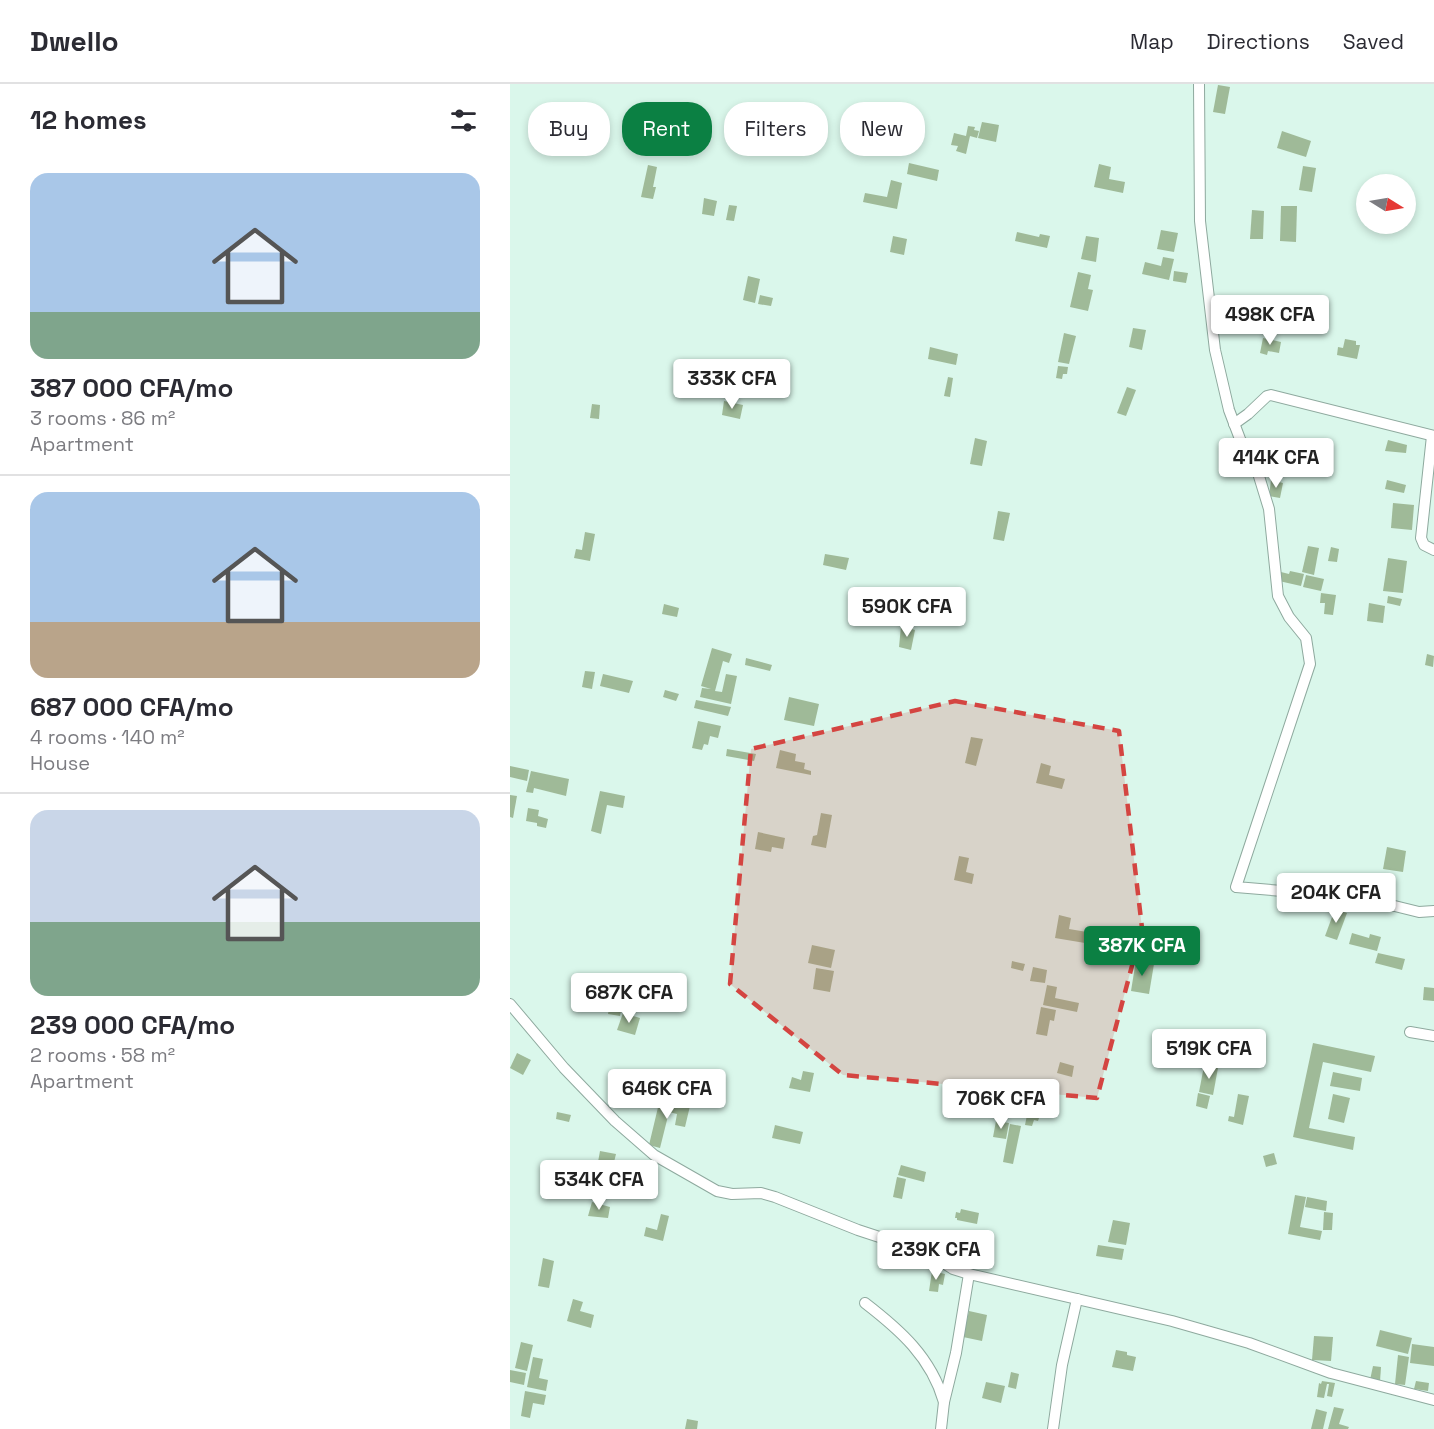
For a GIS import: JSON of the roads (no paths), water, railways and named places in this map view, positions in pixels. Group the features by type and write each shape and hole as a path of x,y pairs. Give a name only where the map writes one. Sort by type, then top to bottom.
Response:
{"street":[{"path":"1198,84 1200,221 1215,350 1229,410 1258,472 1269,509 1278,596 1289,617 1306,638 1310,664 1236,887 1346,894 1419,912 1434,911"},
{"path":"1234,424 1271,395 1433,436 1420,538 1424,545 1434,550"},
{"path":"510,1004 564,1068 615,1120 654,1155 717,1191 775,1197 858,1230 928,1253 953,1269 969,1274 1194,1327 1249,1343 1331,1373 1434,1400"},
{"path":"1410,1032 1434,1036"},
{"path":"941,1429 944,1402 956,1353 969,1274"},
{"path":"1053,1429 1062,1365 1077,1299"},
{"path":"865,1302 907,1337 940,1388 944,1402"}]}
